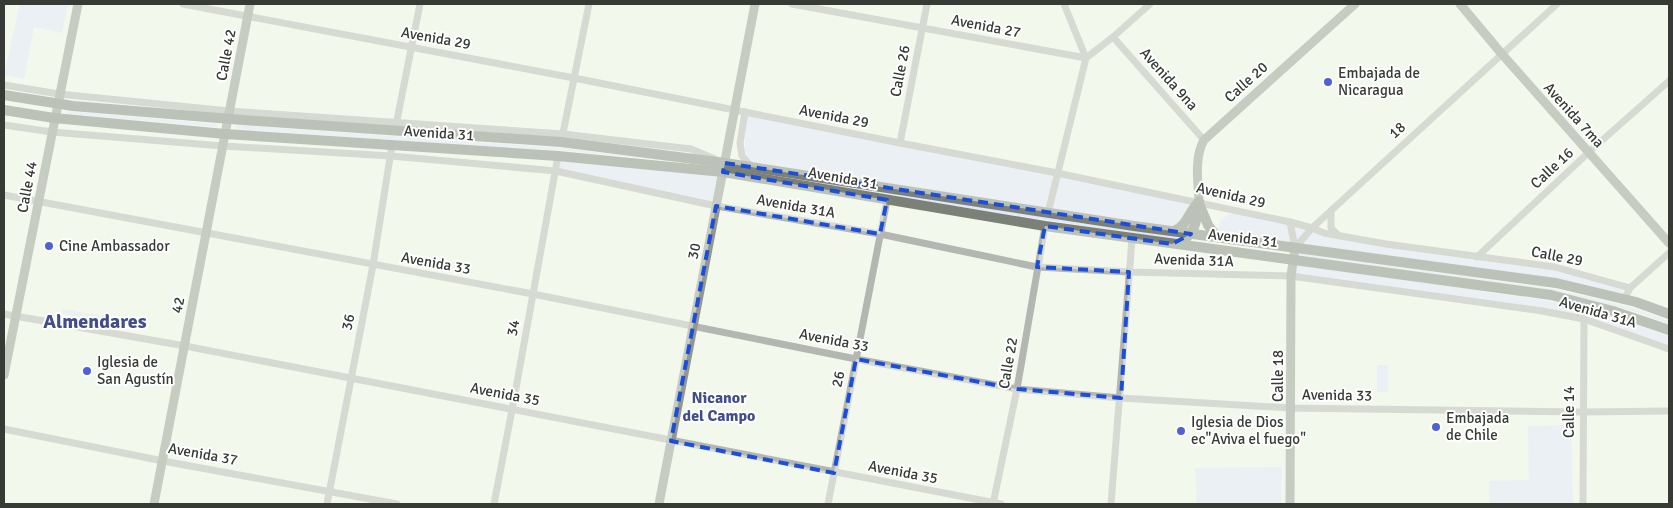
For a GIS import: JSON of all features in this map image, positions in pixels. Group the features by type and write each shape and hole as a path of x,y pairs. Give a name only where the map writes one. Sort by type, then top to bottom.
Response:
{"main road":[{"name":"Avenida 31","path":"4,95 229,115 562,138 724,167 887,200 1046,226 1552,295 1613,311 1669,330"},
{"name":"Avenida 31","path":"4,110 54,118 225,134 724,167 752,167 1174,232 1556,284 1624,300 1669,314"},
{"path":"1174,232 1185,224 1191,209 1198,202"},
{"path":"1172,244 1191,234 1197,217 1198,202"},
{"path":"1198,202 1208,225 1217,237"}],"street":[{"name":"Calle 44","path":"4,375 78,4"},
{"name":"Avenida 29","path":"183,4 574,78 1057,173 1290,222 1339,236 1477,257"},
{"name":"Calle 42","path":"229,115 250,4"},
{"path":"396,126 420,4"},
{"path":"562,138 589,4"},
{"name":"30","path":"659,504 755,4"},
{"name":"Avenida 27","path":"792,4 1086,58"},
{"name":"Calle 26","path":"900,143 927,4"},
{"path":"1048,213 1086,58 1064,4"},
{"path":"1086,58 1150,4"},
{"name":"Calle 20","path":"1204,140 1355,4"},
{"name":"Avenida 7ma","path":"1460,4 1669,243"},
{"path":"1501,53 1557,4"},
{"name":"Avenida 9na","path":"1113,37 1204,140"},
{"name":"18","path":"1312,228 1501,53"},
{"name":"Calle 16","path":"1477,257 1589,152 1669,81"},
{"name":"Avenida 31","path":"4,85 58,99"},
{"path":"745,112 740,143 742,156 752,167"},
{"name":"42","path":"154,504 229,115"},
{"name":"Avenida 31","path":"4,125 52,132 223,146 391,156 556,171 716,206"},
{"path":"1198,202 1198,159 1204,140"},
{"name":"36","path":"327,504 373,265 392,145"},
{"name":"34","path":"494,504 558,156"},
{"name":"Avenida 33","path":"4,195 533,294 856,359 1017,389 1121,398 1291,408 1669,412"},
{"name":"26","path":"828,504 887,200"},
{"name":"Avenida 31A","path":"716,206 880,234 1037,267 1129,272 1291,276 1509,306 1584,319 1669,349"},
{"path":"1331,211 1331,228 1339,236"},
{"name":"Calle 18","path":"1290,222 1296,248 1291,276 1290,504"},
{"name":"Calle 22","path":"996,504 1037,267 1046,226"},
{"name":"Calle 18","path":"1296,248 1312,228"},
{"path":"1111,504 1121,398 1132,239"},
{"path":"1624,300 1630,288 1669,254"},
{"name":"Calle 29","path":"1477,257 1555,267 1630,288"},
{"name":"Avenida 35","path":"4,314 185,346 996,504"},
{"name":"Calle 14","path":"1583,504 1584,319"},
{"name":"Avenida 37","path":"4,428 163,461 397,504"}],"highlighted area":[{"path":"725,163 1191,234 1172,244 1045,226 1037,267 1129,272 1121,398 1017,389 856,359 834,473 671,441 716,206 880,234 887,200 723,172"}],"shaded area":[{"path":"20,4 68,4 62,33 34,27 24,79 4,75"},
{"path":"68,111 217,124 217,127 67,114"},
{"path":"745,112 1199,202 1191,234 752,167 745,151"},
{"path":"236,125 560,148 719,166 560,150 518,149 236,129"},
{"path":"558,156 723,172 716,206 558,172"},
{"path":"729,167 1099,226 1181,237 1177,240 1006,214"},
{"path":"1235,210 1324,233 1555,267 1630,288 1624,300 1556,283 1217,237 1220,221"},
{"path":"1298,252 1554,289 1630,307 1669,321 1669,324 1630,310 1551,291 1298,256"},
{"path":"1296,264 1549,301 1610,316 1662,333 1669,337 1669,345 1585,317 1544,308 1295,273"},
{"path":"63,309 140,323 139,328 63,314"},
{"path":"1377,365 1388,365 1388,392 1377,392"},
{"path":"1571,425 1573,504 1490,504 1489,481 1529,480 1528,426"},
{"path":"1282,467 1281,504 1197,504 1195,468"}],"place":[{"name":"Embajada de Nicaragua","path":"1328,82"},
{"name":"Cine Ambassador","path":"49,246"},
{"name":"Iglesia de San Agustín","path":"87,371"},
{"name":"Embajada de Chile","path":"1436,427"},
{"name":"Iglesia de Dios ec\"Aviva el fuego\"","path":"1181,431"}],"district":[{"name":"Almendares","path":"95,321"},
{"name":"Nicanor del Campo","path":"719,407"}]}
